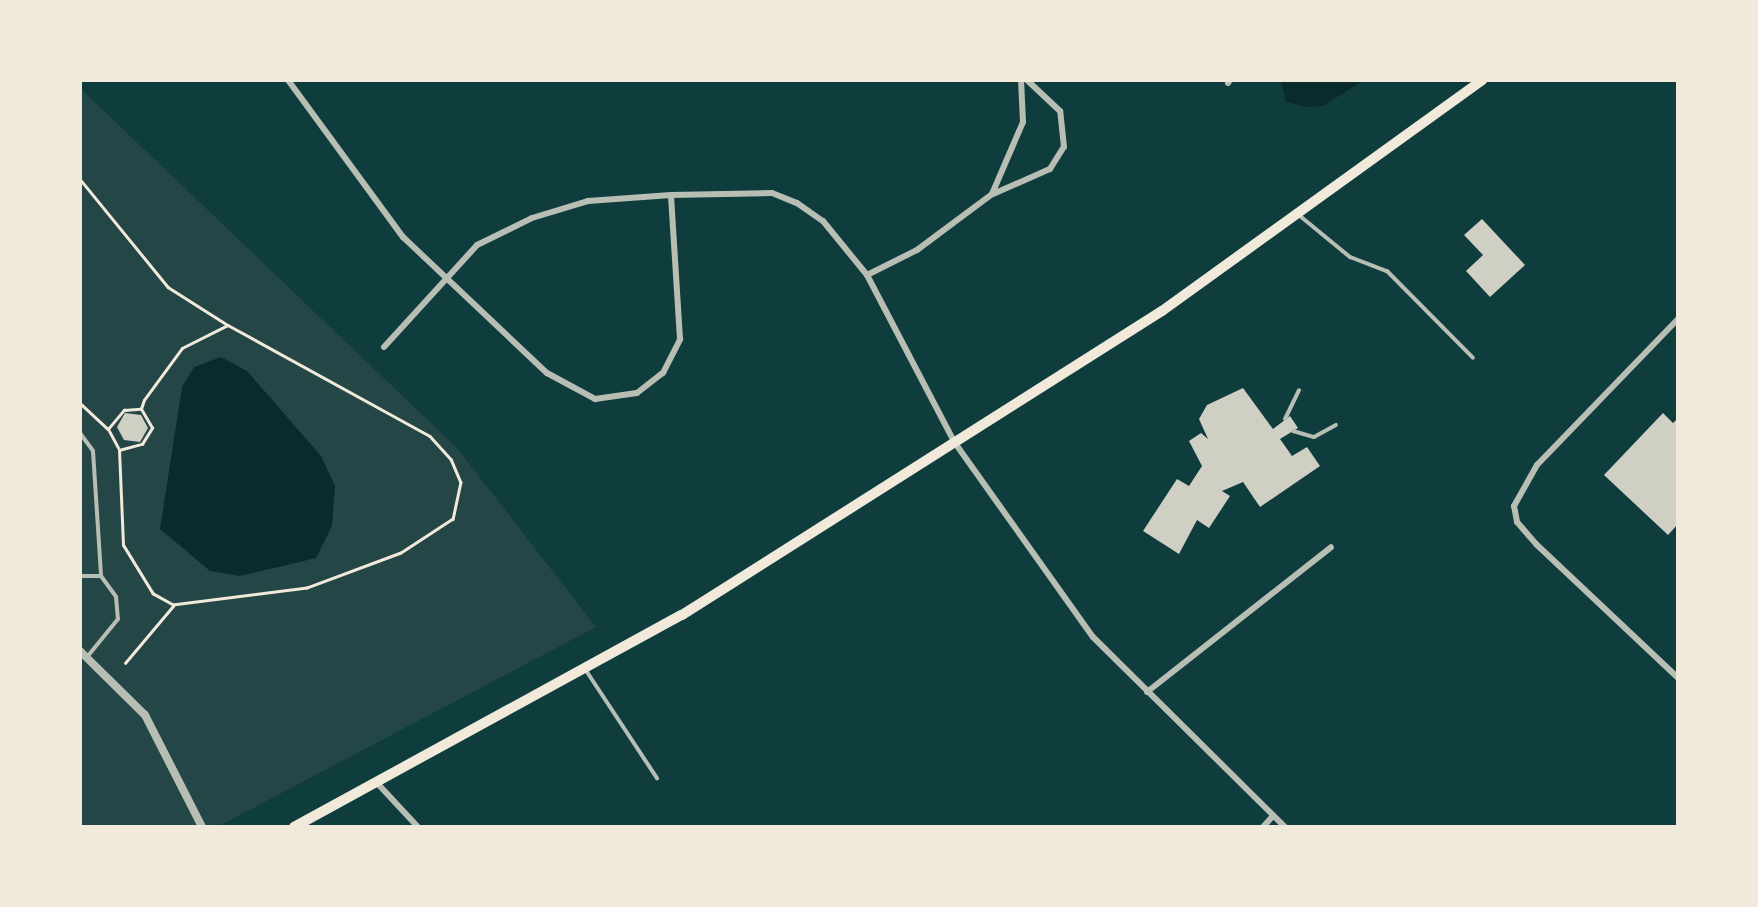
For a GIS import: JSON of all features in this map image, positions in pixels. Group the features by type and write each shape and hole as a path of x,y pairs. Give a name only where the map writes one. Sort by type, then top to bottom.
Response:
{"main road":[{"path":"294,827 585,669 955,442 1300,216 1482,80"}],"street":[{"path":"288,80 402,237 547,374 595,399 637,393 663,373 680,339 672,195"},
{"path":"992,194 1022,122 1024,80"},
{"path":"867,275 917,250 992,194 1050,169 1064,147 1060,111 1024,80"},
{"path":"384,347 477,245 532,218 588,201 772,193 823,221 867,275 955,442 1093,637 1285,827"},
{"path":"1678,319 1536,465 1514,506 1517,522 1536,544 1678,678"},
{"path":"1147,692 1331,547"},
{"path":"84,654 154,728 202,827"},
{"path":"378,784 418,827"},
{"path":"1263,827 1273,816"}],"lane":[{"path":"1300,216 1350,257 1387,272 1473,358"},
{"path":"1285,419 1299,390"},
{"path":"1293,431 1314,437 1336,425"},
{"path":"80,434 93,451 102,576 116,596 118,619 84,654"},
{"path":"80,576 102,576"},
{"path":"585,669 658,778"}],"path":[{"path":"80,180 168,288 303,370 415,424 452,459 460,504 428,540 364,571 246,599 174,604 153,594 128,560 118,450 108,429 80,403"},
{"path":"141,409 182,348 228,324"},
{"path":"108,429 124,410 141,409"},
{"path":"118,450 142,444 152,428 141,409"},
{"path":"125,662 174,604"}],"shaded area":[{"path":"1281,80 1364,80 1323,106 1308,107 1286,102"},
{"path":"80,88 457,448 596,627 217,827 80,827"},
{"path":"221,357 247,371 321,456 335,486 332,526 316,558 240,576 210,571 160,529 182,387 194,367"}],"building":[{"path":"1482,219 1525,265 1490,297 1466,271 1483,255 1464,235"},
{"path":"1243,388 1273,429 1290,416 1298,428 1280,439 1292,456 1307,447 1320,466 1260,507 1243,482 1222,491 1230,496 1209,528 1197,520 1179,554 1143,531 1177,479 1189,486 1202,466 1189,441 1201,433 1208,439 1199,419 1207,405"},
{"path":"125,413 141,415 148,428 140,442 124,440 117,427"},
{"path":"1663,413 1673,423 1678,418 1678,524 1668,535 1604,475"}]}
